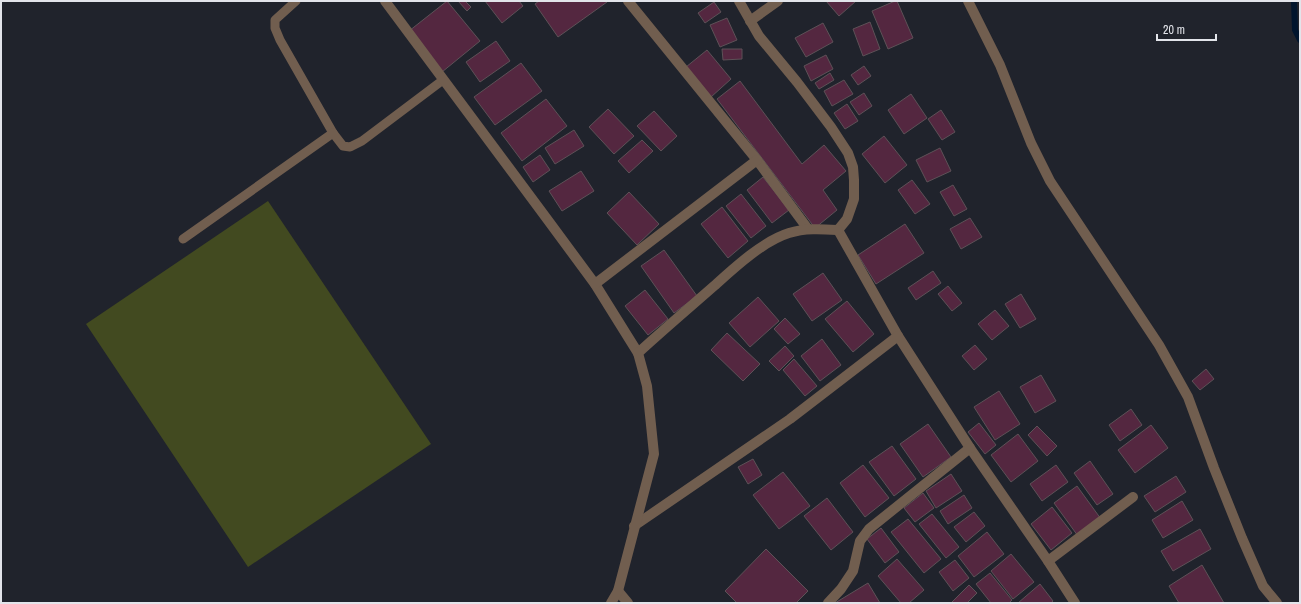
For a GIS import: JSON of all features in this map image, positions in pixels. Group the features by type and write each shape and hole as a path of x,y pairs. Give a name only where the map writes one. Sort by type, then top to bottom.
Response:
{"street":[{"path":"384,1 550,223 594,284 638,353 647,386 654,454 618,591 611,603"},
{"path":"628,1 757,160 808,229"},
{"path":"739,1 759,36 797,82 831,127 848,154 853,167 854,199 847,219 838,230"},
{"path":"750,21 778,1"},
{"path":"968,1 1000,65 1031,143 1050,181 1159,345 1188,397 1242,538 1263,586 1277,603"},
{"path":"594,284 757,160"},
{"path":"638,353 746,258 768,244 787,233 808,229 838,230"},
{"path":"838,230 898,336 970,448 1048,561 1075,603"},
{"path":"634,526 790,419 898,336"},
{"path":"828,603 841,590 853,571 860,541 870,529 970,448"},
{"path":"1048,561 1133,497"},
{"path":"618,591 628,603"}],"lane":[{"path":"296,1 275,20 275,28 280,40 343,146 350,147 362,140 443,80"},
{"path":"182,239 334,133"}],"green space":[{"path":"268,201 431,444 248,567 86,324"}],"building":[{"path":"447,1 480,41 442,72 409,31"},
{"path":"458,1 465,1 471,7 467,11"},
{"path":"485,1 519,1 523,6 502,23"},
{"path":"539,1 607,2 558,37 535,4"},
{"path":"826,1 856,1 839,16"},
{"path":"897,1 913,38 888,49 872,11"},
{"path":"714,2 721,12 705,23 698,13"},
{"path":"727,18 737,40 720,47 710,25"},
{"path":"870,22 880,49 863,56 853,29"},
{"path":"823,23 833,42 806,57 795,38"},
{"path":"496,41 510,61 480,82 466,62"},
{"path":"722,49 742,49 742,59 723,60"},
{"path":"707,50 731,79 711,97 686,67"},
{"path":"826,55 833,69 811,81 804,66"},
{"path":"521,63 542,91 495,125 474,97"},
{"path":"864,66 871,76 858,85 851,75"},
{"path":"830,73 834,80 819,89 815,83"},
{"path":"844,80 853,94 832,106 824,91"},
{"path":"740,81 802,164 824,145 846,171 823,190 837,210 815,228 717,99"},
{"path":"864,93 872,106 859,115 850,102"},
{"path":"911,94 927,118 904,134 888,110"},
{"path":"546,99 567,126 522,161 501,133"},
{"path":"847,104 858,121 845,129 834,113"},
{"path":"608,109 634,136 614,154 589,127"},
{"path":"941,110 955,132 942,140 928,119"},
{"path":"654,111 677,136 661,151 637,126"},
{"path":"574,130 584,146 555,164 545,148"},
{"path":"884,136 907,165 885,183 862,154"},
{"path":"642,140 653,151 629,173 618,161"},
{"path":"940,148 951,171 927,182 916,160"},
{"path":"540,155 550,170 533,182 523,167"},
{"path":"581,171 594,191 562,211 549,191"},
{"path":"763,177 789,210 772,223 747,190"},
{"path":"912,180 930,204 915,214 898,190"},
{"path":"953,185 967,209 954,216 940,192"},
{"path":"629,192 659,224 637,245 607,213"},
{"path":"741,194 766,226 751,238 726,206"},
{"path":"722,207 748,241 728,258 701,224"},
{"path":"970,218 982,237 961,249 950,229"},
{"path":"905,224 924,253 876,284 858,255"},
{"path":"664,250 697,296 674,313 641,266"},
{"path":"933,271 941,283 916,300 908,288"},
{"path":"823,273 842,300 812,321 793,294"},
{"path":"948,286 962,303 952,311 938,294"},
{"path":"645,290 668,319 648,335 625,306"},
{"path":"1021,294 1036,319 1020,328 1005,304"},
{"path":"758,297 779,321 750,347 729,323"},
{"path":"847,301 874,334 853,352 825,319"},
{"path":"995,310 1009,326 992,340 978,324"},
{"path":"785,318 800,334 788,344 774,329"},
{"path":"727,333 760,364 743,381 711,350"},
{"path":"822,339 841,365 820,381 801,356"},
{"path":"975,345 987,359 974,370 962,356"},
{"path":"785,346 794,356 779,371 769,361"},
{"path":"794,359 817,386 805,396 783,370"},
{"path":"1206,369 1214,379 1200,390 1192,381"},
{"path":"1041,375 1056,401 1035,413 1020,387"},
{"path":"999,391 1020,424 995,440 974,407"},
{"path":"1131,409 1142,425 1120,441 1109,425"},
{"path":"979,423 996,445 985,454 968,432"},
{"path":"928,424 951,457 923,477 900,444"},
{"path":"1151,425 1168,448 1135,473 1118,450"},
{"path":"1037,426 1057,446 1047,456 1028,435"},
{"path":"1018,434 1038,461 1011,482 991,455"},
{"path":"892,446 916,479 894,496 869,462"},
{"path":"753,459 762,475 748,484 738,467"},
{"path":"1090,461 1113,494 1097,505 1074,473"},
{"path":"863,465 889,498 865,517 840,483"},
{"path":"1056,465 1068,482 1042,501 1030,484"},
{"path":"783,472 810,506 779,529 753,495"},
{"path":"951,474 962,491 936,508 926,491"},
{"path":"1176,476 1186,492 1155,512 1144,496"},
{"path":"1077,486 1101,519 1078,536 1054,503"},
{"path":"923,493 934,508 915,522 904,508"},
{"path":"964,495 972,508 948,524 940,511"},
{"path":"827,498 853,532 831,550 804,516"},
{"path":"1182,501 1193,520 1163,538 1152,520"},
{"path":"1052,507 1072,533 1051,550 1031,524"},
{"path":"974,512 985,526 966,542 954,527"},
{"path":"932,514 959,547 946,558 919,524"},
{"path":"908,519 941,559 924,573 891,532"},
{"path":"881,528 899,552 885,563 867,539"},
{"path":"1200,529 1211,549 1173,571 1161,551"},
{"path":"987,532 1004,554 974,577 958,556"},
{"path":"766,549 808,591 796,603 737,603 725,591"},
{"path":"1011,554 1034,582 1013,599 991,571"},
{"path":"897,559 924,590 909,603 901,603 878,576"},
{"path":"955,560 969,578 953,591 939,572"},
{"path":"1202,565 1224,603 1179,603 1169,586"},
{"path":"990,573 1012,600 1009,603 991,603 976,584"},
{"path":"868,583 880,603 835,603"},
{"path":"1040,584 1053,601 1051,603 1018,603"},
{"path":"969,585 977,593 967,603 951,603"}],"waterway":[{"path":"1294,1 1295,30 1300,40"}]}
